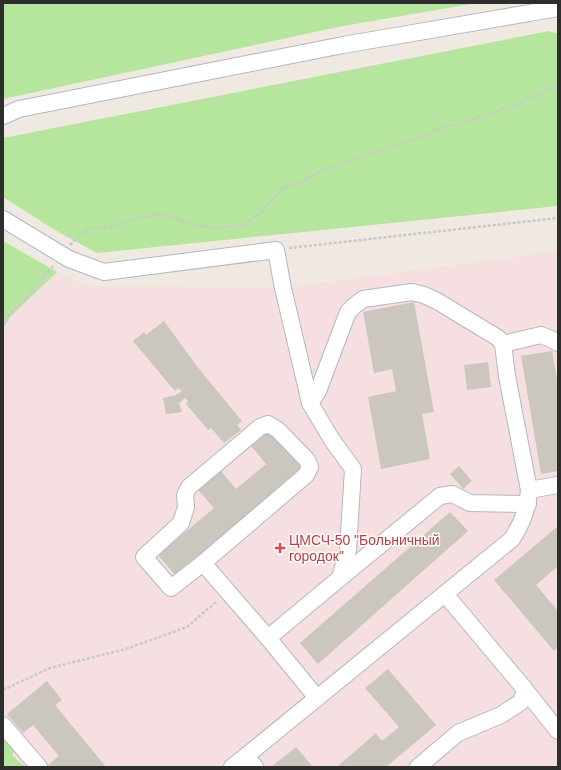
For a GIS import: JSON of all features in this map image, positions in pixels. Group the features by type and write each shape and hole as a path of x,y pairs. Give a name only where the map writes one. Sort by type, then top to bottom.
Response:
{"street":[{"path":"3,116 19,109 343,45 558,8"},
{"path":"3,219 69,259 104,272 276,250 283,288 310,403 332,440 352,469 348,550 340,578"},
{"path":"232,767 250,762 317,698 512,539 521,523 529,497 503,344 498,338 437,301 424,295 412,292 363,300 354,306 348,312 318,391 310,403"},
{"path":"503,344 541,335 558,344"},
{"path":"268,424 273,426 307,460 310,467 306,475 203,563 171,588 144,556 181,523 186,507 185,495 189,487 260,427 268,424"},
{"path":"268,638 440,496 452,494 470,503 529,497 558,485"},
{"path":"203,563 268,638 317,698"},
{"path":"445,594 558,731"},
{"path":"418,767 458,734 501,715 521,702 524,693 523,687"},
{"path":"3,725 39,767"}],"path":[{"path":"3,325 9,315 30,294 62,254 87,230 112,226 132,219 162,214 195,226 219,228 243,226 261,212 283,189 325,170 446,126 497,112 558,86"},
{"path":"276,250 558,218"},
{"path":"3,690 50,668 126,649 187,627 228,592"}],"shaded area":[{"name":"ЦМСЧ-50 \"Больничный городок\"","path":"558,251 558,767 3,767 3,329 10,317 57,272 86,286 283,288"}],"green space":[{"path":"3,3 477,3 343,26 3,99"},
{"path":"549,31 558,34 558,206 97,253 53,229 3,197 3,138"},
{"path":"3,241 57,272 10,317 3,329"},
{"path":"3,729 19,744 12,755 25,767 3,767"}],"building":[{"path":"414,302 434,412 422,414 430,459 381,469 368,397 396,391 392,369 374,373 363,312"},
{"path":"164,321 199,369 242,421 237,425 241,430 224,443 211,428 208,430 186,404 188,401 185,398 179,403 182,412 166,414 163,398 176,395 182,391 178,388 175,391 133,341 144,332 146,335"},
{"path":"552,351 558,384 558,471 541,474 521,356"},
{"path":"488,362 491,387 467,390 464,365"},
{"path":"270,430 303,469 176,576 158,555 214,508 198,490 221,471 236,489 266,464 251,446"},
{"path":"459,466 472,481 463,489 450,474"},
{"path":"450,512 468,531 318,664 300,643"},
{"path":"558,526 558,566 536,585 558,611 558,647 554,651 494,580"},
{"path":"388,669 436,725 386,767 338,767 376,733 382,741 399,727 365,688"},
{"path":"47,681 62,700 55,705 106,767 50,767 48,765 59,756 33,725 23,733 7,714"},
{"path":"296,747 313,767 271,767"}],"place":[{"name":"ЦМСЧ-50 \"Больничный городок\"","path":"280,548"}]}
